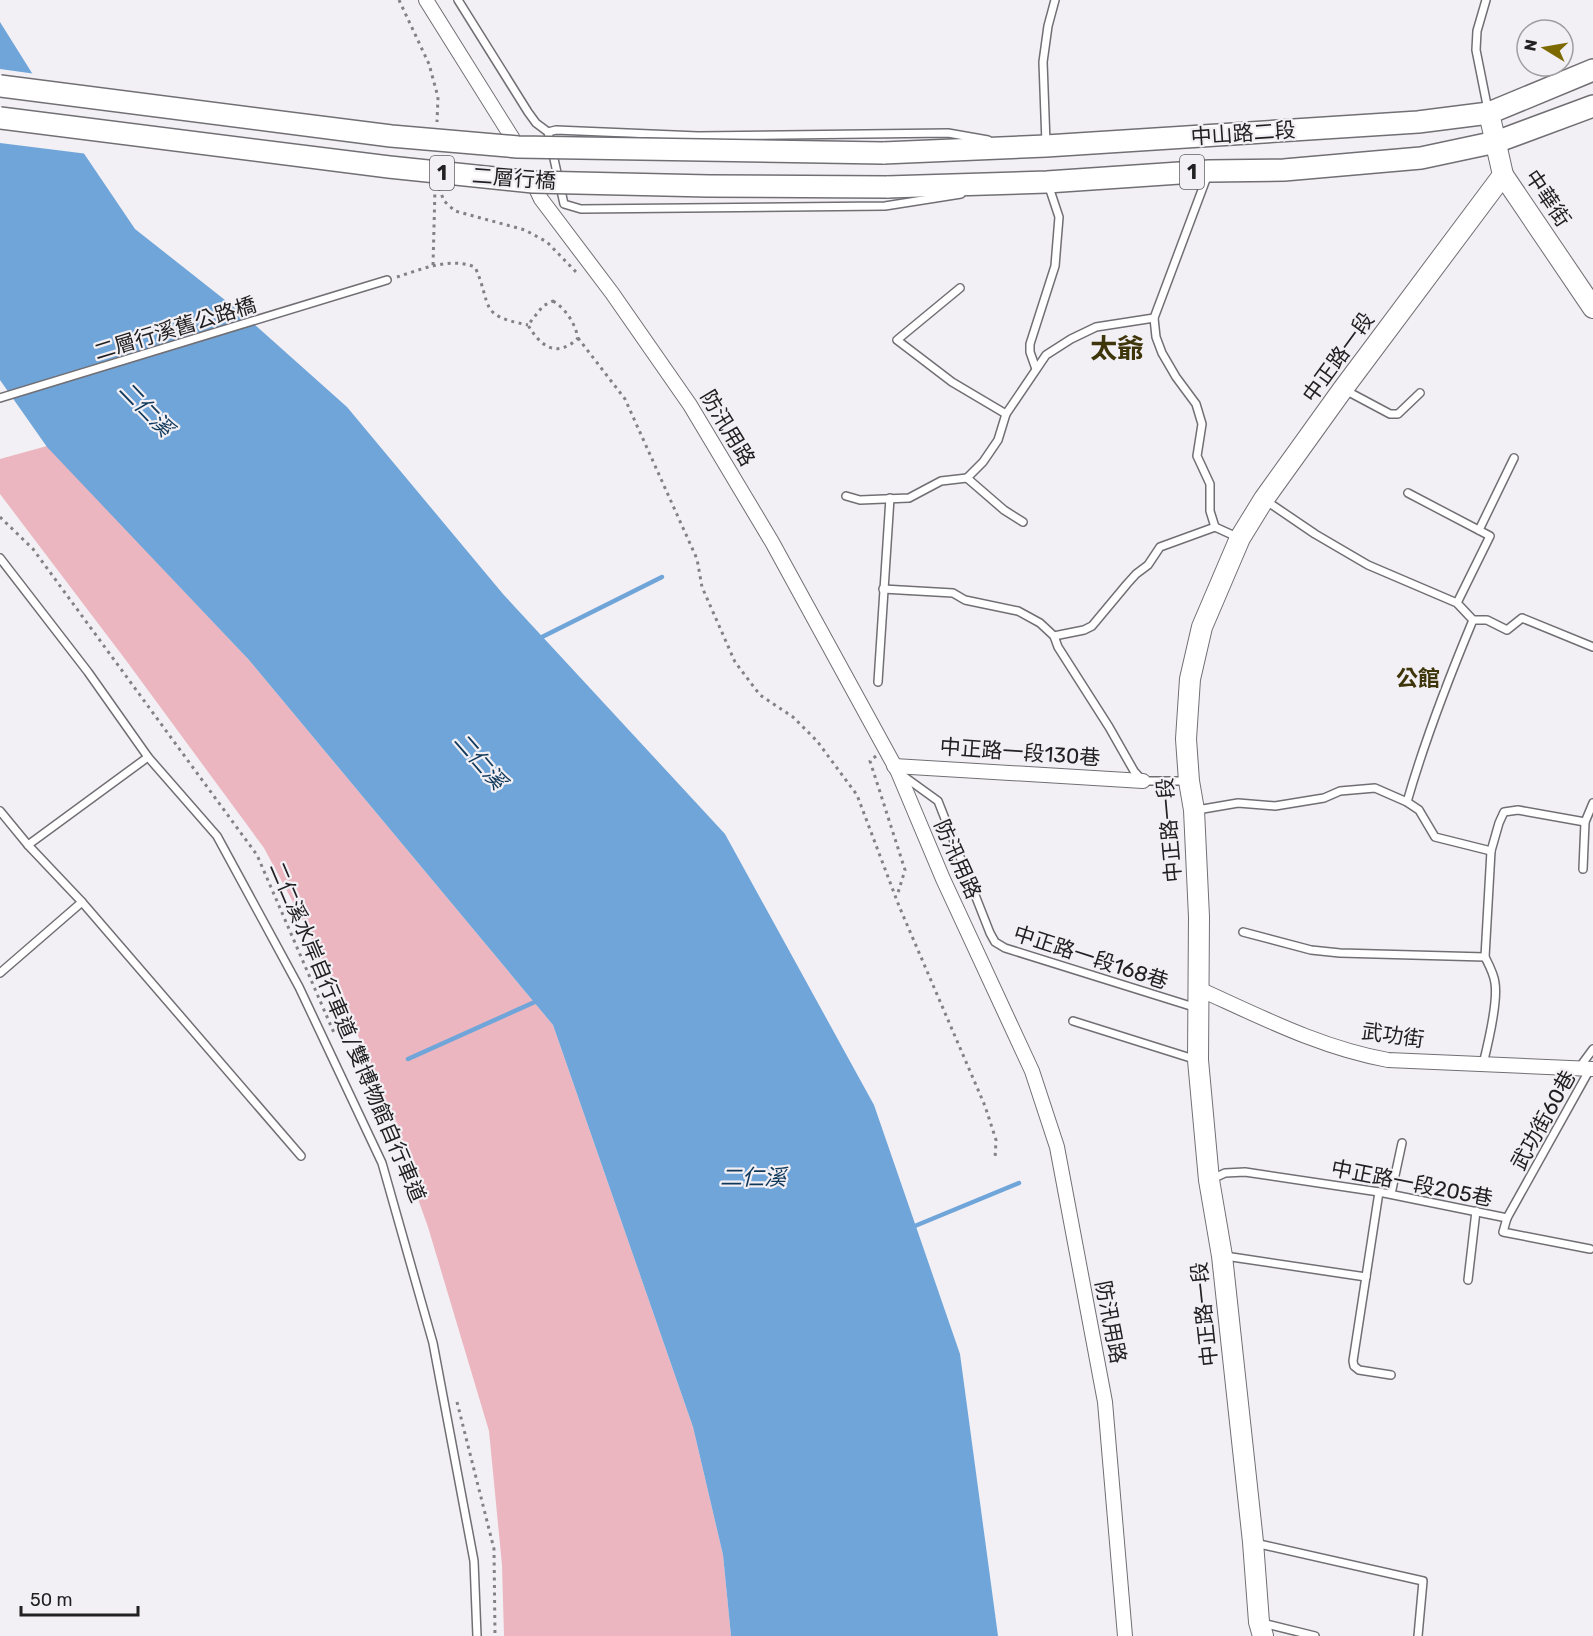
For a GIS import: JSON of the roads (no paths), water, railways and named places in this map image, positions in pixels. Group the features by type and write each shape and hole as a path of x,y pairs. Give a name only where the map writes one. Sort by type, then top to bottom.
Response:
{"main road":[{"name":"中山路二段","path":"883,153 1035,146 1418,122 1489,113 1593,70"},
{"name":"二層行橋","path":"0,86 392,136 518,147 883,153"},
{"name":"中山路二段","path":"887,187 1037,182 1209,171 1284,170 1421,158 1496,142 1593,106"},
{"name":"二層行橋","path":"0,118 389,167 533,182 887,187"}],"street":[{"path":"426,0 518,147"},
{"path":"1489,113 1503,175"},
{"name":"中華街","path":"1503,175 1593,308"},
{"name":"中正路一段","path":"1261,1629 1222,1256 1209,1180 1198,1060 1199,999 1194,810 1186,739 1190,679 1202,627 1240,538 1264,500 1343,389 1503,175"},
{"name":"防汛用路","path":"533,182 541,200 690,405 772,542 896,769 942,879 1032,1071 1057,1147 1105,1402 1125,1636"},
{"name":"中正路一段130巷","path":"896,769 1143,781"},
{"name":"武功街","path":"1199,999 1293,1032 1368,1056 1388,1060 1587,1068"}],"lane":[{"path":"458,0 528,112 536,123 548,132 564,204 581,209 885,206 1037,182 1059,217 1054,271 1030,344 1030,352 1036,369"},
{"path":"548,132 556,130 698,136 948,133 1035,146 1043,62 1048,26 1055,0"},
{"path":"1485,0 1476,50 1489,113"},
{"path":"1209,171 1154,318 1156,336 1162,353 1196,404 1202,424 1197,456 1209,484 1210,511 1215,527"},
{"name":"二層行溪舊公路橋","path":"0,398 387,280"},
{"path":"960,288 897,340 952,382 1006,414"},
{"path":"846,496 860,500 909,498 941,481 967,478 998,440 1006,414 1046,355 1096,327 1154,318"},
{"path":"1343,389 1390,414 1398,414 1420,393"},
{"path":"1479,530 1514,458"},
{"path":"967,478 1004,510 1023,522"},
{"path":"1408,493 1490,536 1457,603"},
{"path":"878,682 890,498"},
{"path":"1264,500 1315,534 1368,565 1457,603 1473,620 1487,620 1507,630 1522,618 1593,647"},
{"path":"1054,636 1084,630 1092,626 1136,574 1148,565 1160,547 1215,527 1240,538"},
{"path":"0,558 88,672 148,757 218,836 299,987 382,1163 433,1343 474,1561 477,1636"},
{"name":"中正路一段130巷","path":"883,589 952,593 965,600 1018,611 1040,623 1054,636 1058,647 1134,771 1143,781 1189,781"},
{"path":"1407,802 1422,748 1473,620"},
{"path":"28,845 148,757"},
{"name":"中正路一段168巷","path":"896,769 938,801 995,942 1005,948 1199,999"},
{"path":"1194,810 1238,803 1284,805 1324,798 1340,791 1375,788 1419,810 1434,837 1491,851"},
{"path":"1583,870 1585,822 1593,803"},
{"path":"1483,1064 1491,1030 1496,986 1492,970 1485,957 1491,851 1499,823 1504,812 1518,810 1585,822"},
{"path":"0,811 28,845 82,902 301,1156"},
{"path":"0,973 82,902"},
{"path":"1243,932 1311,950 1340,953 1485,957"},
{"path":"1073,1021 1198,1060"},
{"name":"武功街60巷","path":"1507,1218 1587,1068 1593,1049"},
{"path":"1391,1194 1402,1143"},
{"name":"中正路一段205巷","path":"1209,1180 1225,1173 1245,1172 1391,1194 1507,1218 1503,1232 1590,1249"},
{"path":"1379,1192 1353,1361 1354,1366 1359,1370 1391,1375"},
{"path":"1468,1280 1476,1212"},
{"path":"1222,1256 1366,1277"},
{"path":"1253,1542 1423,1581 1418,1636"},
{"path":"1261,1629 1315,1636"}],"water":[{"name":"二仁溪","path":"0,22 62,121 135,229 244,315 347,407 503,594 725,834 874,1105 960,1354 998,1636 731,1636 723,1555 693,1427 553,1025 249,660 47,447 0,380"}],"waterway":[{"path":"538,639 662,577"},
{"path":"408,1059 537,1001"},
{"path":"910,1228 1019,1183"}],"district":[{"name":"太爺","path":"1117,349"},
{"name":"公館","path":"1418,678"}]}
